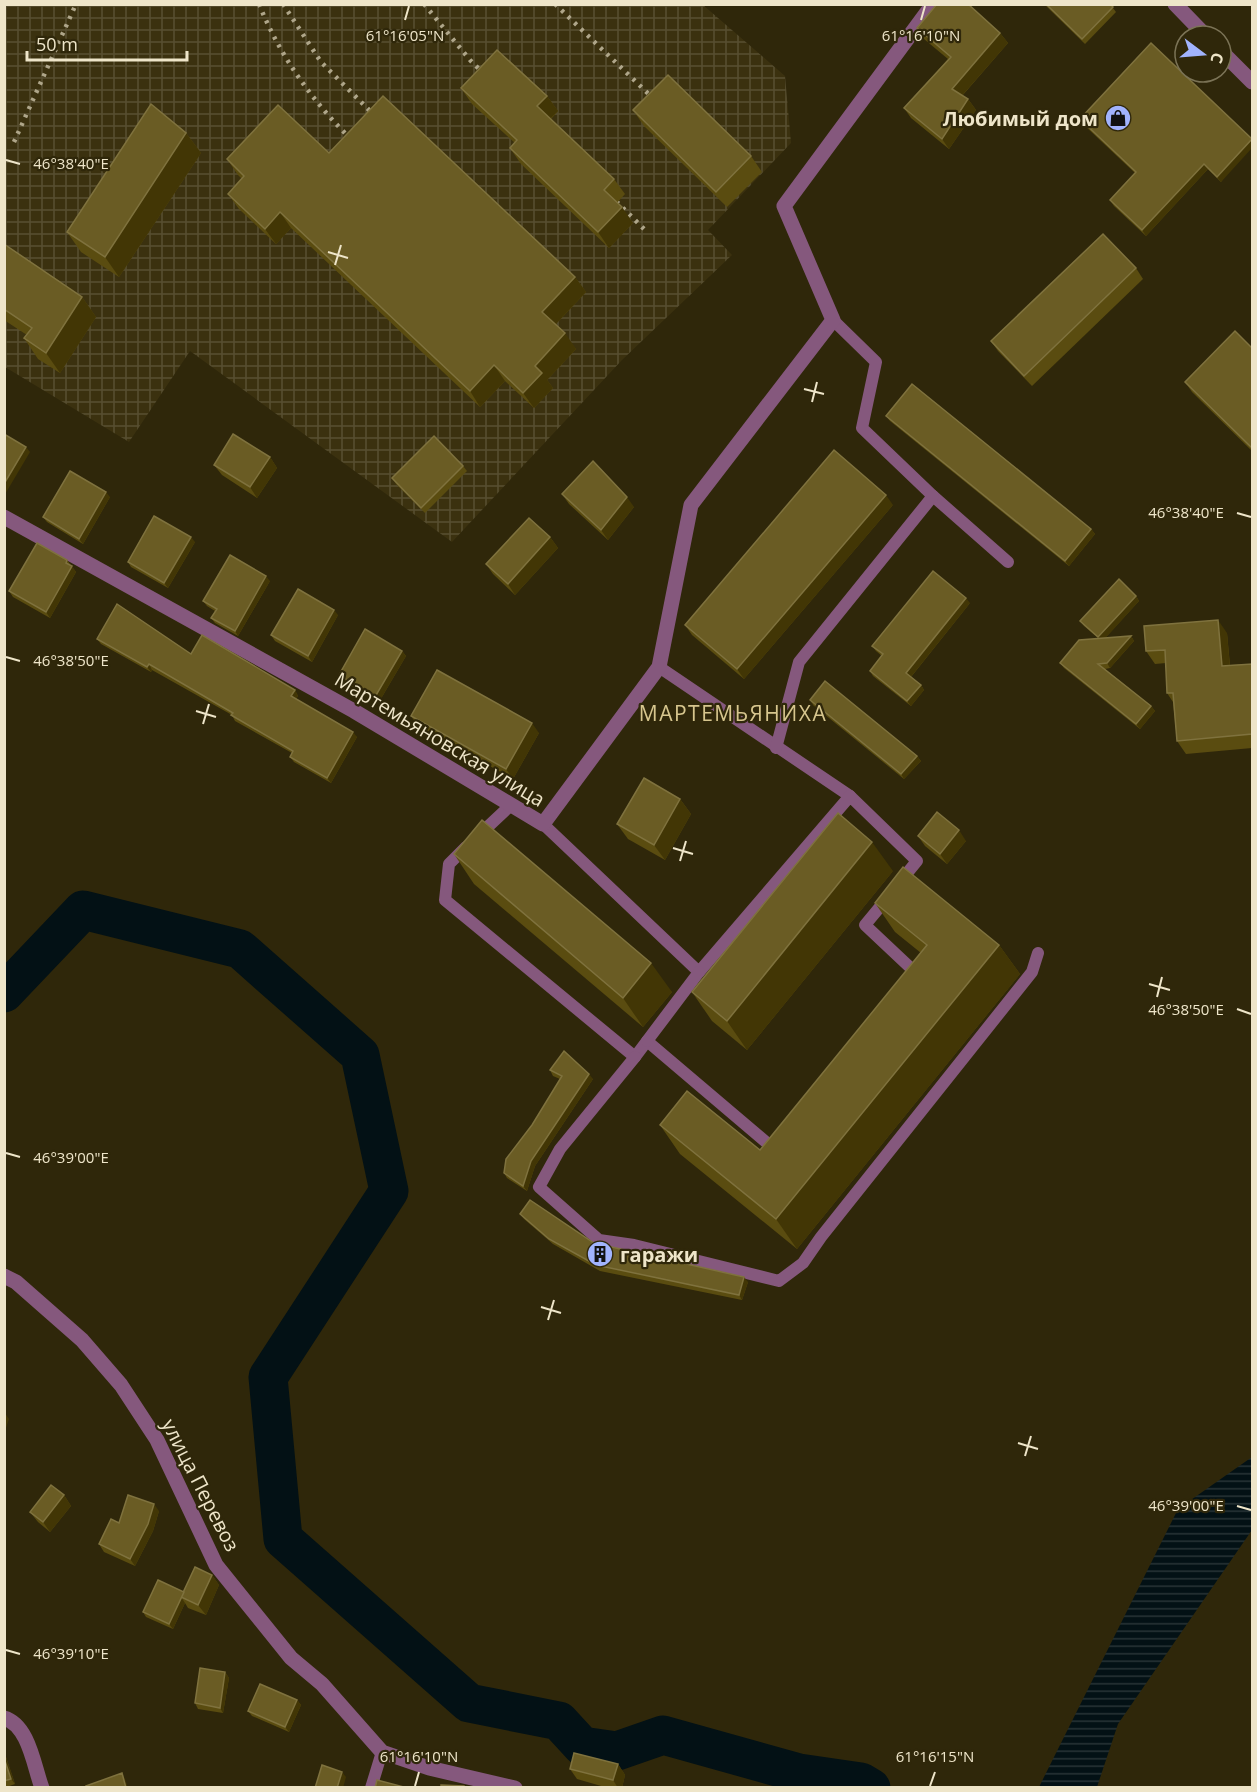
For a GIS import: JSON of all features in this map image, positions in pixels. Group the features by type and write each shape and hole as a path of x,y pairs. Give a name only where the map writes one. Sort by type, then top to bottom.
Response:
{"street":[{"path":"833,320 784,206 933,4"},
{"path":"1175,4 1194,24"},
{"path":"1233,63 1252,82"},
{"name":"Мартемьяновская улица","path":"4,517 354,711 543,824 659,667 691,505 833,320"},
{"name":"улица Перевоз","path":"4,1276 16,1282 82,1340 122,1385 157,1440 216,1565 291,1658 322,1684 382,1752 429,1768 515,1788"},
{"path":"4,1718 11,1719 23,1732 42,1788"}],"lane":[{"path":"833,320 876,362 862,428 933,496 1008,562"},
{"path":"776,748 799,662 933,496"},
{"path":"659,667 850,796 917,861 865,925 916,973 901,991"},
{"path":"850,796 699,972 635,1057 560,1149 539,1187 599,1240 634,1245 779,1281 803,1263 821,1237 1032,972 1038,953"},
{"path":"511,805 449,864 445,900 635,1057"},
{"path":"543,824 699,972"},
{"path":"647,1041 772,1148 788,1130"},
{"path":"372,1788 382,1752"}],"shaded area":[{"path":"4,5 703,5 785,76 791,143 708,230 732,255 622,360 452,542 190,351 129,442 5,367"},
{"path":"1252,1457 1252,1530 1118,1724 1097,1787 1039,1787 1178,1509"}],"building":[{"path":"937,4 968,4 1000,33 952,89 968,99 942,139 904,108 951,57 917,28"},
{"path":"1046,4 1110,4 1113,7 1082,39"},
{"path":"1151,43 1173,64 1173,84 1194,84 1252,139 1217,177 1204,164 1142,230 1110,200 1136,172 1080,119"},
{"path":"497,50 547,96 537,106 614,179 604,190 622,207 598,232 510,148 517,140 461,88"},
{"path":"668,75 751,156 716,192 633,110"},
{"path":"383,96 575,277 542,312 565,333 535,366 542,373 523,393 494,365 470,391 280,212 265,229 228,194 244,176 227,159 278,105 329,153"},
{"path":"151,104 186,133 105,257 67,232"},
{"path":"1103,234 1136,268 1024,376 991,341"},
{"path":"4,244 82,297 46,353 24,338 32,328 4,309"},
{"path":"1235,331 1252,348 1252,448 1185,382"},
{"path":"912,384 1091,529 1065,561 886,416"},
{"path":"4,434 26,447 4,484"},
{"path":"233,434 270,457 250,487 214,465"},
{"path":"434,436 463,466 421,508 392,478"},
{"path":"834,450 886,495 737,669 685,625"},
{"path":"593,461 627,497 601,530 562,494"},
{"path":"70,471 106,492 79,539 43,517"},
{"path":"154,516 191,537 164,583 128,562"},
{"path":"529,518 550,537 508,584 486,564"},
{"path":"37,543 67,560 66,563 72,566 46,612 9,591"},
{"path":"230,555 266,576 235,631 211,618 217,609 203,601"},
{"path":"933,571 966,598 906,673 921,685 907,701 870,671 883,654 872,646"},
{"path":"1119,579 1136,596 1098,637 1080,621"},
{"path":"298,589 334,610 308,656 271,635"},
{"path":"117,604 191,654 202,635 295,690 291,696 353,732 327,778 290,757 293,751 231,715 233,713 149,664 147,667 97,639"},
{"path":"1218,620 1222,666 1252,664 1252,734 1177,741 1173,693 1167,693 1165,650 1146,651 1144,626"},
{"path":"365,629 402,651 375,697 339,675"},
{"path":"1131,636 1107,663 1098,664 1151,706 1136,724 1060,663 1079,640"},
{"path":"437,670 532,723 506,769 411,716"},
{"path":"825,681 917,756 901,774 810,700"},
{"path":"644,778 680,799 654,845 617,824"},
{"path":"937,812 959,830 940,854 918,836"},
{"path":"838,813 872,842 727,1021 692,992"},
{"path":"482,820 651,963 623,998 454,854"},
{"path":"903,867 999,945 776,1219 660,1125 687,1091 760,1150 927,945 875,903"},
{"path":"564,1051 589,1074 531,1161 523,1186 504,1173 506,1159 532,1125 562,1076 550,1070"},
{"name":"гаражи","path":"530,1200 594,1243 744,1277 739,1295 596,1265 549,1239 520,1214"},
{"path":"51,1485 64,1495 43,1522 30,1512"},
{"path":"128,1495 154,1504 148,1524 130,1559 99,1544 111,1519 119,1523"},
{"path":"195,1567 212,1575 198,1605 181,1597"},
{"path":"158,1580 184,1592 169,1624 143,1612"},
{"path":"200,1668 225,1672 220,1708 195,1703"},
{"path":"260,1684 297,1700 285,1727 248,1711"},
{"path":"574,1753 618,1764 613,1780 570,1769"},
{"path":"4,1758 11,1779 4,1781"},
{"path":"322,1765 342,1772 337,1788 315,1788"},
{"path":"122,1773 126,1788 87,1788 86,1786"},
{"path":"377,1780 404,1787 404,1788 375,1788"},
{"path":"441,1785 464,1786 464,1788 441,1788"}],"waterway":[{"path":"4,993 83,910 240,949 360,1055 389,1191 268,1377 283,1539 469,1703 559,1721 582,1746 617,1751 663,1735 799,1773 861,1782 871,1788"}],"railway":[{"path":"14,142 76,4"},
{"path":"259,4 278,44 301,81 328,115 358,146"},
{"path":"283,4 321,62 380,121"},
{"path":"424,4 470,60 491,81"},
{"path":"555,4 661,106"},
{"path":"610,195 647,232"}],"place":[{"name":"Любимый дом","path":"1118,118"},
{"name":"гаражи","path":"600,1254"}],"district":[{"name":"МАРТЕМЬЯНИХА","path":"733,713"}]}
